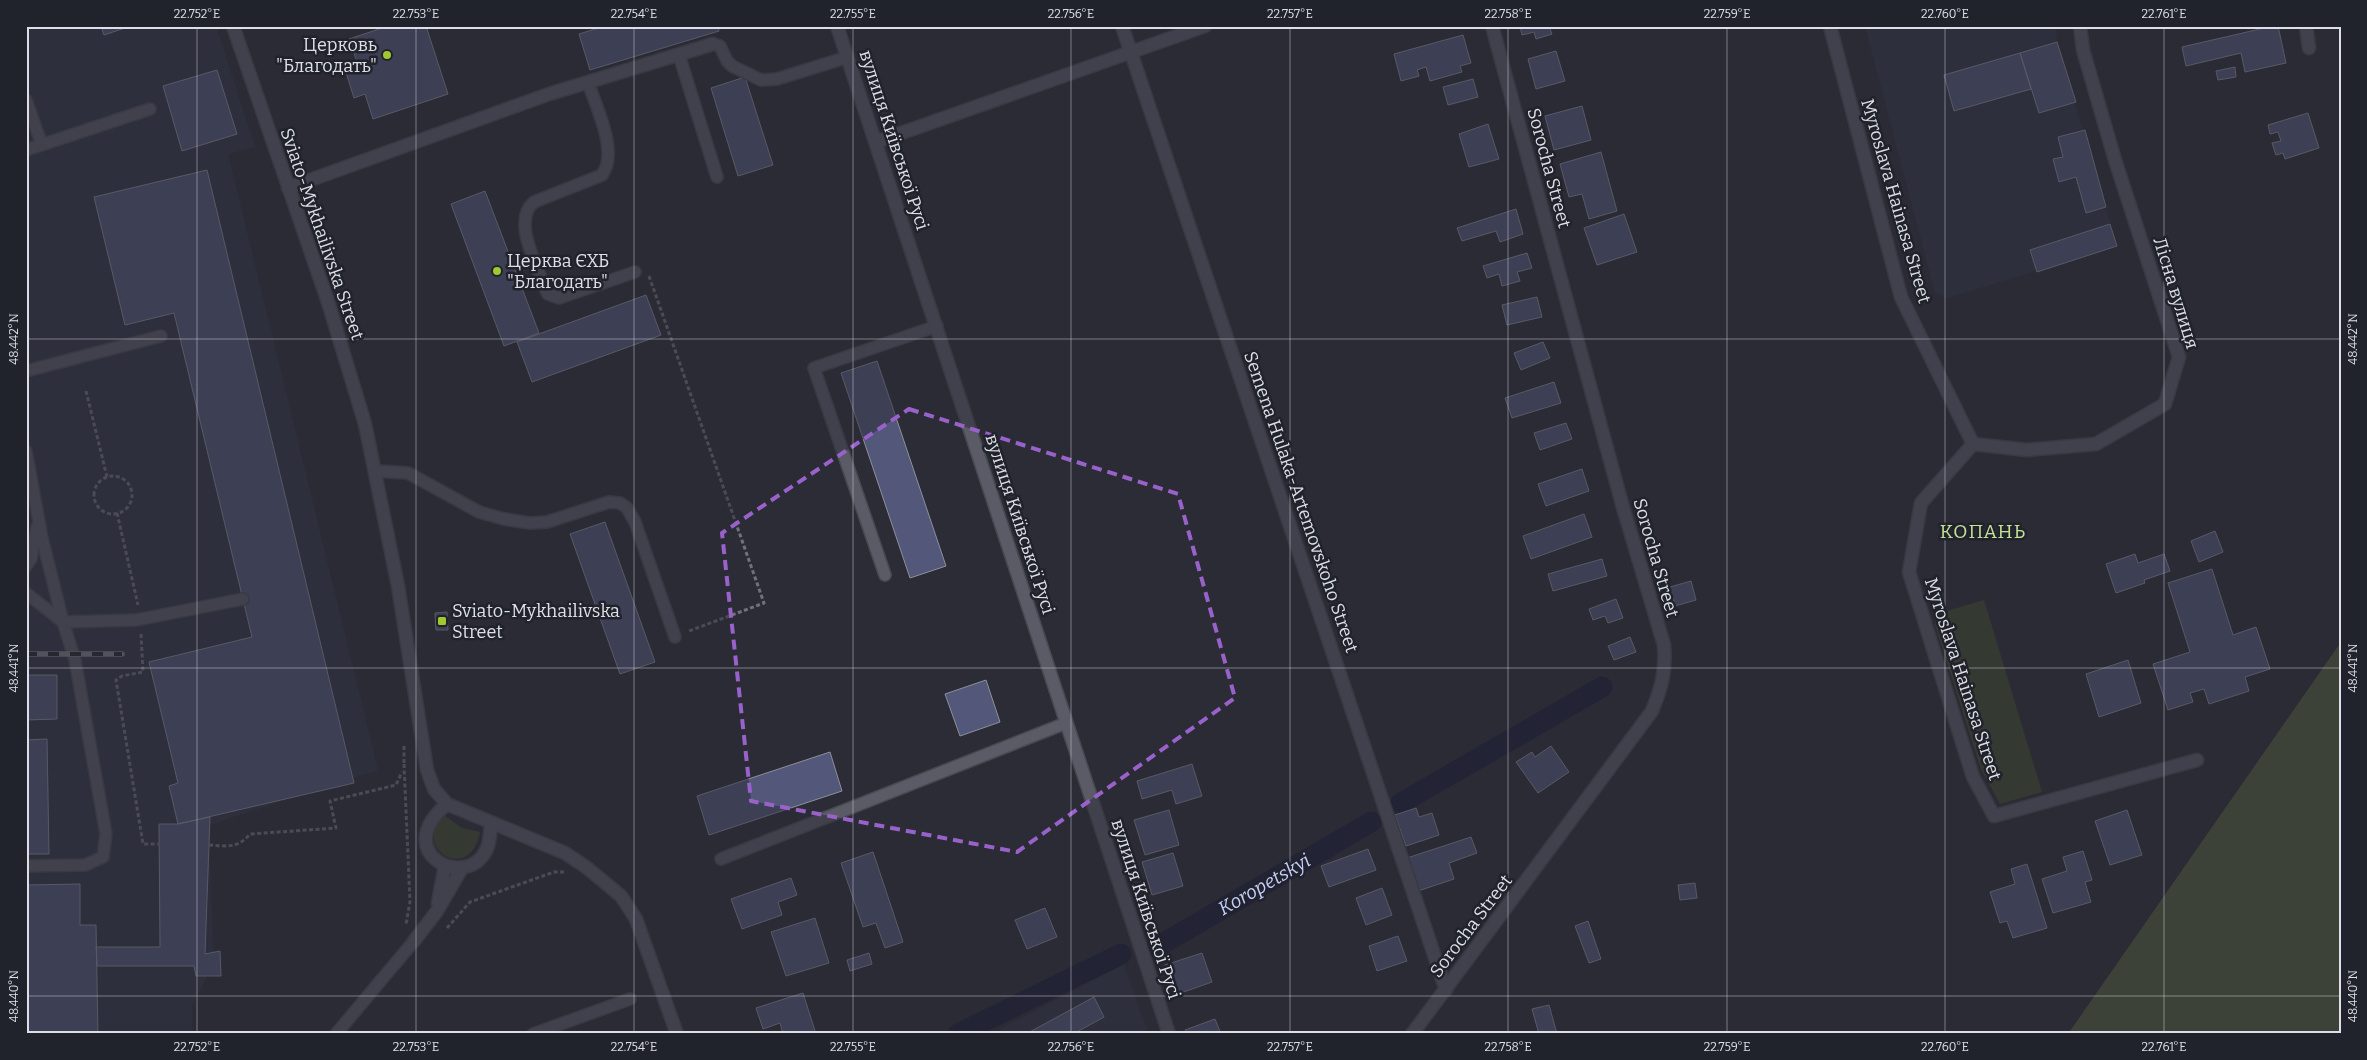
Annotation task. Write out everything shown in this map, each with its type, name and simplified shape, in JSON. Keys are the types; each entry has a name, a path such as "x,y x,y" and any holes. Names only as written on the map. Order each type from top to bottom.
{"street":[{"name":"Sviato-Mykhailivska Street","path":"233,26 350,372 376,471 400,595 427,770 434,788 447,804"},
{"name":"вулиця Київської Русі","path":"837,26 1169,1034"},
{"name":"Semena Hulaka-Artemovskoho Street","path":"1122,26 1446,990"},
{"path":"876,142 1205,26"},
{"name":"Sorocha Street","path":"1412,1034 1652,711 1661,690 1666,669 1664,645 1622,504 1492,26"},
{"name":"Myroslava Hainasa Street","path":"1830,26 1901,297 1973,444 1921,504 1909,572 1973,777 1994,816 2197,760"},
{"name":"Лісна вулиця","path":"1973,444 2027,450 2096,444 2165,404 2180,357 2113,152 2083,50 2080,26"},
{"path":"2306,26 2309,48"},
{"path":"288,188 549,94 713,44"},
{"path":"491,824 488,846 478,861 462,868 444,866 430,854 425,836 430,819 447,804 491,824 535,839 565,853 586,867 621,896 636,919 677,1034"},
{"path":"437,911 444,866"},
{"path":"414,941 437,911 462,868"}],"lane":[{"path":"713,44 720,46 727,61 732,66 760,80 777,79 848,57"},
{"path":"679,55 718,177"},
{"path":"588,82 608,146 608,166 602,175 534,202 527,207 524,217 524,230 548,294 559,298 635,272"},
{"path":"26,100 42,145"},
{"path":"26,150 150,109"},
{"path":"885,575 814,368 937,326"},
{"path":"26,372 161,336"},
{"path":"26,451 38,520 74,660 106,834 102,856 86,865 26,866"},
{"path":"376,471 408,473 479,512 530,524 548,522 609,502 620,503 627,508 635,522 675,637"},
{"path":"26,566 31,559 38,520"},
{"path":"26,592 63,622 140,620 243,599"},
{"path":"720,859 1066,722"},
{"path":"336,1034 414,941"},
{"path":"533,1034 630,999"}],"path":[{"path":"635,272 649,274 764,603 675,637"},
{"path":"86,391 107,477"},
{"path":"107,477 122,478 130,488 131,494 128,506 117,513 105,512 96,504 94,498 96,487 107,477"},
{"path":"117,513 138,600 143,672 122,676 116,680 142,844 160,844"},
{"path":"404,746 410,902 404,929"},
{"path":"209,845 234,846 242,843 250,834 336,828 330,801 396,785 402,776 404,764"},
{"path":"444,930 470,902 554,872 568,872"}],"highlighted area":[{"path":"909,409 1178,494 1235,698 1017,852 751,801 722,533"}],"shaded area":[{"path":"26,26 216,26 255,147 228,154 378,770 206,826 209,845 214,964 192,1005 192,1034 26,1034"},
{"path":"1865,26 2056,26 2057,42 2117,246 1947,298 1935,293"},
{"path":"1124,964 1148,1034 991,1034"}],"green space":[{"path":"1984,600 2042,792 2000,804 1981,769 1935,625 1937,614"},
{"path":"2341,642 2341,1034 2068,1034"},
{"path":"445,816 462,828 480,832 474,848 465,857 455,859 445,856 437,848 434,838 436,827"}],"building":[{"path":"101,26 131,26 104,35"},
{"path":"388,26 426,26 448,94 373,119 365,94 354,98 344,66 357,62 349,39"},
{"path":"605,26 718,26 719,31 590,70 579,34"},
{"path":"1520,26 1549,26 1552,34 1536,39 1534,32 1522,35"},
{"path":"2278,26 2286,63 2245,72 2241,53 2186,66 2182,47"},
{"path":"1463,35 1471,63 1460,66 1462,72 1430,81 1426,67 1417,70 1419,76 1401,81 1394,54"},
{"path":"2057,42 2076,102 2039,113 2020,53"},
{"path":"1556,51 1565,81 1536,89 1528,59"},
{"path":"2020,53 2031,89 1954,111 1944,75"},
{"path":"2235,67 2236,77 2218,80 2216,71"},
{"path":"217,70 237,134 182,151 163,86"},
{"path":"745,77 773,165 738,176 711,88"},
{"path":"1473,79 1478,97 1448,105 1443,87"},
{"path":"1582,106 1591,140 1554,150 1545,116"},
{"path":"2308,113 2319,148 2285,159 2283,153 2276,155 2272,143 2281,141 2278,132 2270,134 2268,125"},
{"path":"1488,124 1499,159 1469,167 1459,134"},
{"path":"2085,130 2106,207 2086,213 2076,177 2059,182 2053,159 2063,157 2058,137"},
{"path":"1601,152 1617,211 1589,219 1582,194 1569,197 1560,164"},
{"path":"207,170 354,783 178,824 169,786 178,783 149,662 252,637 174,313 125,325 94,197"},
{"path":"485,191 539,333 504,346 451,204"},
{"path":"1516,209 1523,234 1500,242 1496,231 1462,241 1457,228"},
{"path":"1624,214 1637,252 1597,265 1584,228"},
{"path":"2110,224 2117,246 2037,272 2030,250"},
{"path":"1527,253 1532,268 1517,272 1520,281 1502,286 1499,274 1487,278 1483,266"},
{"path":"646,295 661,335 532,382 517,342"},
{"path":"1537,297 1542,317 1507,325 1502,305"},
{"path":"1543,342 1550,358 1521,370 1514,353"},
{"path":"877,361 946,566 910,578 841,373"},
{"path":"1554,382 1561,403 1512,418 1505,398"},
{"path":"1566,423 1572,439 1540,450 1534,433"},
{"path":"1582,469 1589,491 1546,506 1538,484"},
{"path":"1584,514 1592,537 1531,559 1523,536"},
{"path":"605,522 655,662 620,674 570,534"},
{"path":"2215,531 2223,552 2199,562 2191,541"},
{"path":"2135,554 2138,563 2164,554 2170,571 2144,580 2145,583 2116,593 2106,564"},
{"path":"1602,559 1607,576 1553,591 1548,574"},
{"path":"2212,569 2233,635 2256,627 2270,669 2245,677 2249,691 2209,704 2204,689 2190,693 2193,702 2168,710 2153,664 2190,652 2168,583"},
{"path":"1691,581 1696,600 1675,606 1670,587"},
{"path":"1616,599 1623,618 1608,623 1605,616 1593,620 1589,609"},
{"path":"447,612 448,630 436,630 435,613"},
{"path":"1630,637 1636,652 1614,660 1608,646"},
{"path":"2128,660 2141,703 2099,717 2086,674"},
{"path":"26,675 57,675 57,719 26,720"},
{"path":"986,680 1000,722 960,736 945,694"},
{"path":"47,739 49,854 26,854 26,740"},
{"path":"1551,746 1569,772 1538,793 1516,762 1532,752 1535,757"},
{"path":"830,752 842,791 709,835 697,796"},
{"path":"1192,764 1202,796 1176,804 1172,790 1142,799 1137,781"},
{"path":"1416,808 1419,817 1432,813 1439,835 1406,846 1395,815"},
{"path":"1169,810 1179,845 1145,855 1134,820"},
{"path":"2127,810 2142,855 2110,865 2095,821"},
{"path":"210,817 205,954 220,951 221,976 196,976 194,966 97,966 96,947 160,947 159,824 178,824"},
{"path":"1471,837 1477,853 1449,863 1454,879 1418,891 1407,858"},
{"path":"1368,849 1376,870 1329,887 1321,866"},
{"path":"2083,851 2092,880 2085,882 2091,902 2053,913 2042,879 2067,871 2063,857"},
{"path":"873,852 903,942 885,948 876,923 863,927 841,863"},
{"path":"1173,853 1183,886 1152,895 1142,862"},
{"path":"2027,864 2047,928 2013,938 2007,921 2000,923 1990,892 2015,884 2011,869"},
{"path":"791,878 797,895 778,902 782,915 742,929 731,899"},
{"path":"1695,883 1697,898 1680,900 1678,885"},
{"path":"80,884 80,925 96,925 98,1034 26,1034 26,885"},
{"path":"1382,888 1392,915 1366,925 1356,898"},
{"path":"1045,908 1057,937 1027,949 1015,920"},
{"path":"815,918 829,963 786,976 771,932"},
{"path":"1588,921 1601,959 1589,963 1575,926"},
{"path":"1398,936 1407,961 1377,971 1369,946"},
{"path":"869,953 872,964 850,971 847,960"},
{"path":"1202,953 1212,982 1175,995 1165,965"},
{"path":"803,993 816,1034 783,1034 780,1023 763,1029 756,1008"},
{"path":"1094,997 1104,1017 1073,1034 1026,1034"},
{"path":"1549,1005 1557,1034 1539,1034 1532,1009"},
{"path":"1215,1019 1221,1034 1187,1034 1185,1030"}],"waterway":[{"name":"Koropetskyi","path":"1401,803 1602,687"},
{"name":"Koropetskyi","path":"1157,947 1371,822"},
{"name":"Koropetskyi","path":"958,1034 1121,954"}],"railway":[{"path":"26,654 122,654"}],"place":[{"name":"Церковь \"Благодать\"","path":"387,55"},
{"name":"Церква ЄХБ \"Благодать\"","path":"497,271"},
{"name":"Sviato-Mykhailivska Street","path":"442,621"}],"district":[{"name":"КОПАНЬ","path":"1983,531"}]}
